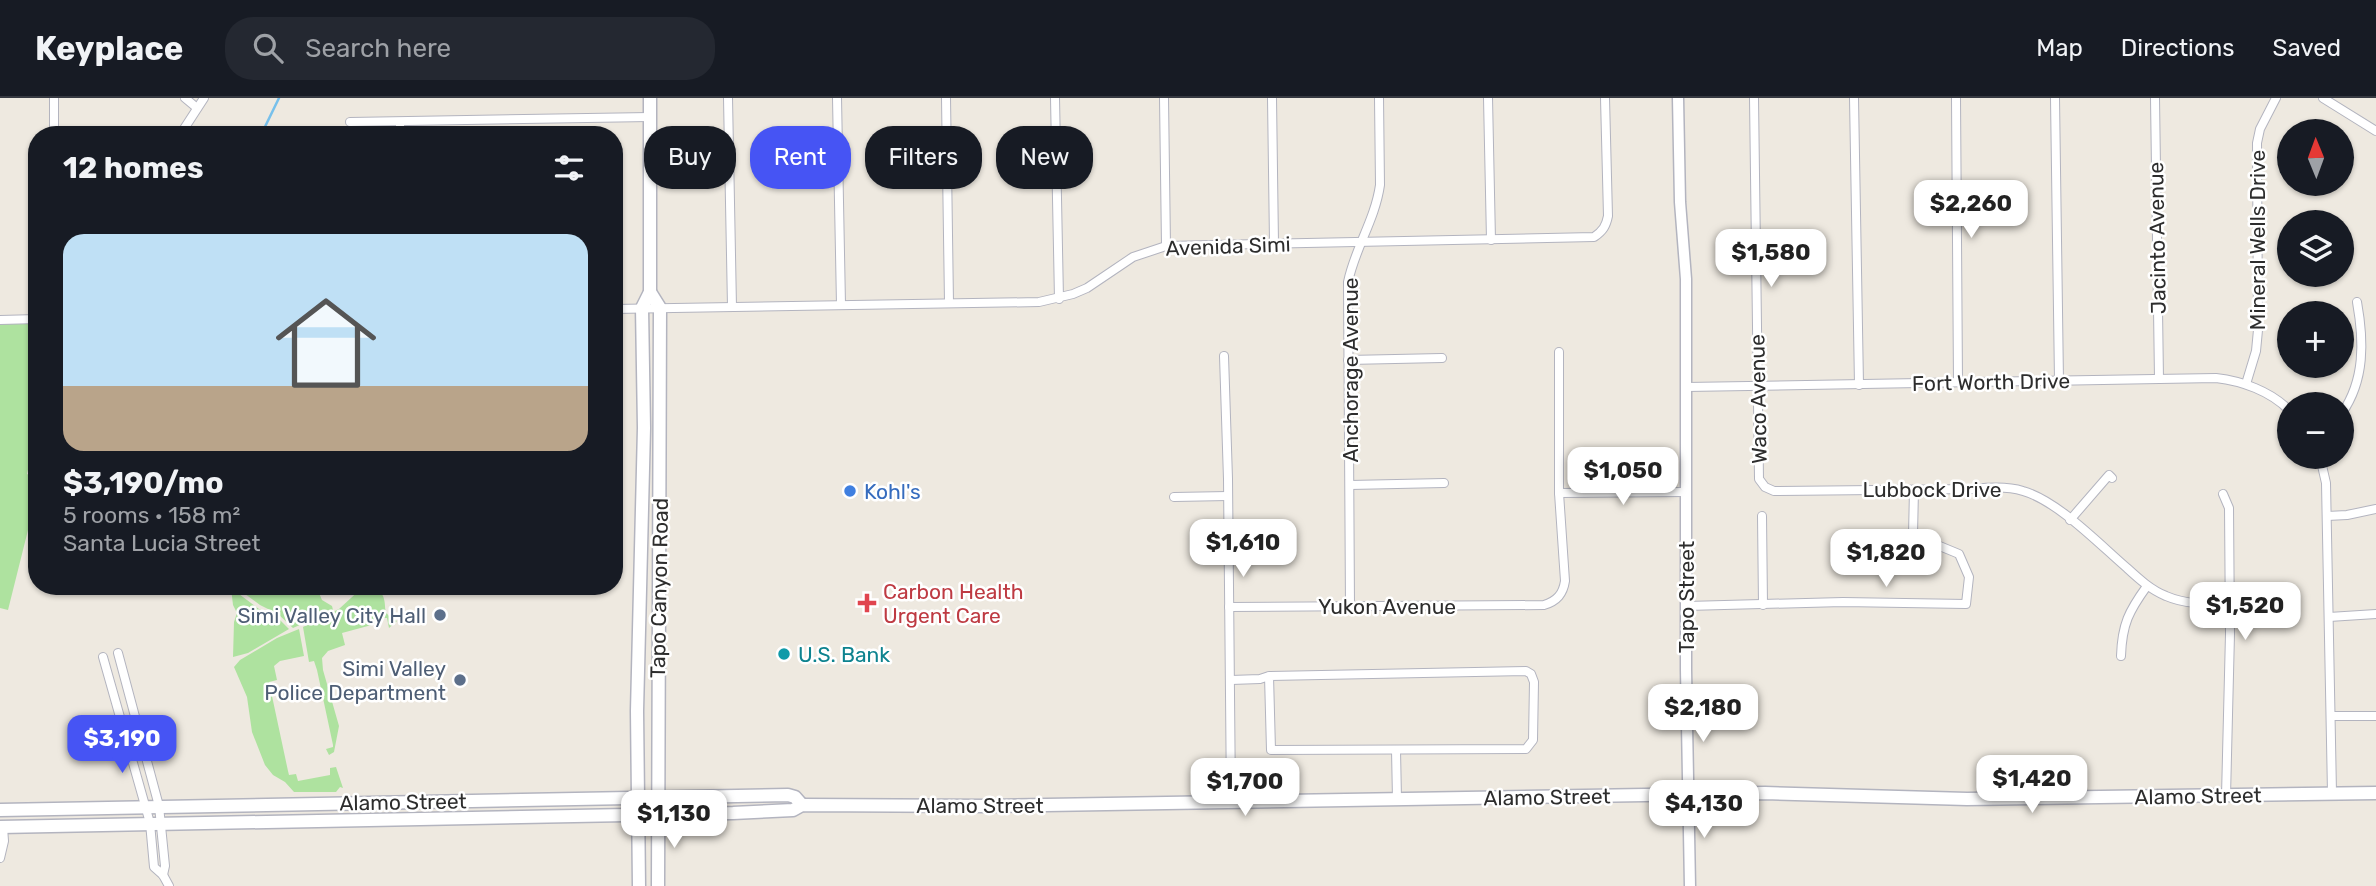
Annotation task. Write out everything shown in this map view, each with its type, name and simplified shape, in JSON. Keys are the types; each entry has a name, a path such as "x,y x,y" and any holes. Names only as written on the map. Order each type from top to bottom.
{"main road":[{"name":"Tapo Canyon Road","path":"639,886 637,711 644,428 642,308 650,292 650,98"},
{"path":"650,292 660,308"},
{"name":"Tapo Canyon Road","path":"658,886 660,308"},
{"name":"Alamo Street","path":"1,827 657,814 793,810 802,805 989,806 1765,793 1967,799 2376,793"},
{"name":"Alamo Street","path":"0,810 788,794 802,805"}],"street":[{"path":"54,98 54,126"},
{"path":"185,98 197,108"},
{"path":"186,126 204,98"},
{"path":"728,98 732,307"},
{"path":"837,98 841,305"},
{"path":"946,98 949,303"},
{"path":"1055,98 1059,299"},
{"path":"1164,98 1166,246"},
{"path":"1272,98 1274,243"},
{"name":"Anchorage Avenue","path":"1350,606 1348,282 1352,260 1374,214 1380,185 1379,98"},
{"path":"1488,98 1491,240"},
{"name":"Avenida Simi","path":"623,309 1039,302 1059,299 1087,288 1133,257 1166,246 1586,238 1601,232 1608,216 1605,98"},
{"name":"Tapo Street","path":"1678,98 1680,202 1686,279 1689,886"},
{"name":"Waco Avenue","path":"1754,98 1759,479 1765,487"},
{"path":"1854,98 1859,385"},
{"path":"1956,98 1958,382"},
{"path":"2054,98 2059,381"},
{"name":"Jacinto Avenue","path":"2155,98 2159,379"},
{"name":"Mineral Wells Drive","path":"2246,384 2256,351 2258,330 2257,142 2260,129 2276,98"},
{"path":"2323,98 2376,131"},
{"path":"350,122 650,117"},
{"path":"2354,392 2360,374 2361,323 2357,302"},
{"path":"0,320 28,319"},
{"path":"1559,352 1559,493 1686,492"},
{"path":"1224,356 1231,802"},
{"path":"1348,360 1442,358"},
{"name":"Fort Worth Drive","path":"1686,387 2216,378 2246,384 2277,402"},
{"path":"2323,469 2327,516 2332,793"},
{"path":"2070,520 2109,475 2112,478"},
{"path":"1350,485 1444,483"},
{"name":"Lubbock Drive","path":"1765,487 1774,491 2006,487 2038,497 2070,520 2147,586 2165,596 2185,602 2230,604"},
{"path":"1686,606 1843,602 1966,604 1969,577 1959,554 1913,535 1914,490"},
{"name":"Yukon Avenue","path":"1229,607 1544,604 1559,597 1564,590 1559,493"},
{"path":"2223,494 2229,508 2230,604 2226,796"},
{"path":"1174,497 1228,496"},
{"path":"2327,516 2376,509"},
{"path":"1762,516 1763,605"},
{"path":"2121,656 2121,636 2125,620 2147,586"},
{"path":"2329,617 2376,614"},
{"path":"118,653 156,823 154,867 163,875 169,886"},
{"path":"103,657 153,806 156,823"},
{"path":"1231,680 1269,677 1526,671 1534,681 1533,740 1526,749 1271,750 1269,677"},
{"path":"2331,716 2376,716"},
{"path":"1396,750 1397,799"},
{"path":"0,858 4,841 1,827"}],"green space":[{"path":"0,324 28,324 28,530 8,610 0,608"},
{"path":"232,595 240,595 259,609 278,618 289,629 248,653 233,657 234,622 237,613"},
{"path":"246,595 320,595 333,610 293,628 278,614"},
{"path":"354,595 382,595 386,613 397,621 389,628 387,618 383,618 379,623 342,633 345,645 328,651 322,658 339,726 334,752 329,755 326,749 333,745 317,670 314,661 309,662 303,627 339,609"},
{"path":"299,629 304,656 280,661 274,666 277,680 269,682 288,771 289,775 296,774 298,781 330,775 330,768 336,767 343,788 340,787 336,792 294,792 285,782 273,775 265,765 252,732 247,697 234,667 240,660 277,638"}],"waterway":[{"path":"265,126 279,98"}],"place":[{"name":"Kohl's","path":"850,491"},
{"name":"Carbon Health Urgent Care","path":"867,603"},
{"name":"Simi Valley City Hall","path":"440,615"},
{"name":"U.S. Bank","path":"784,654"},
{"name":"Simi Valley Police Department","path":"460,680"}]}
